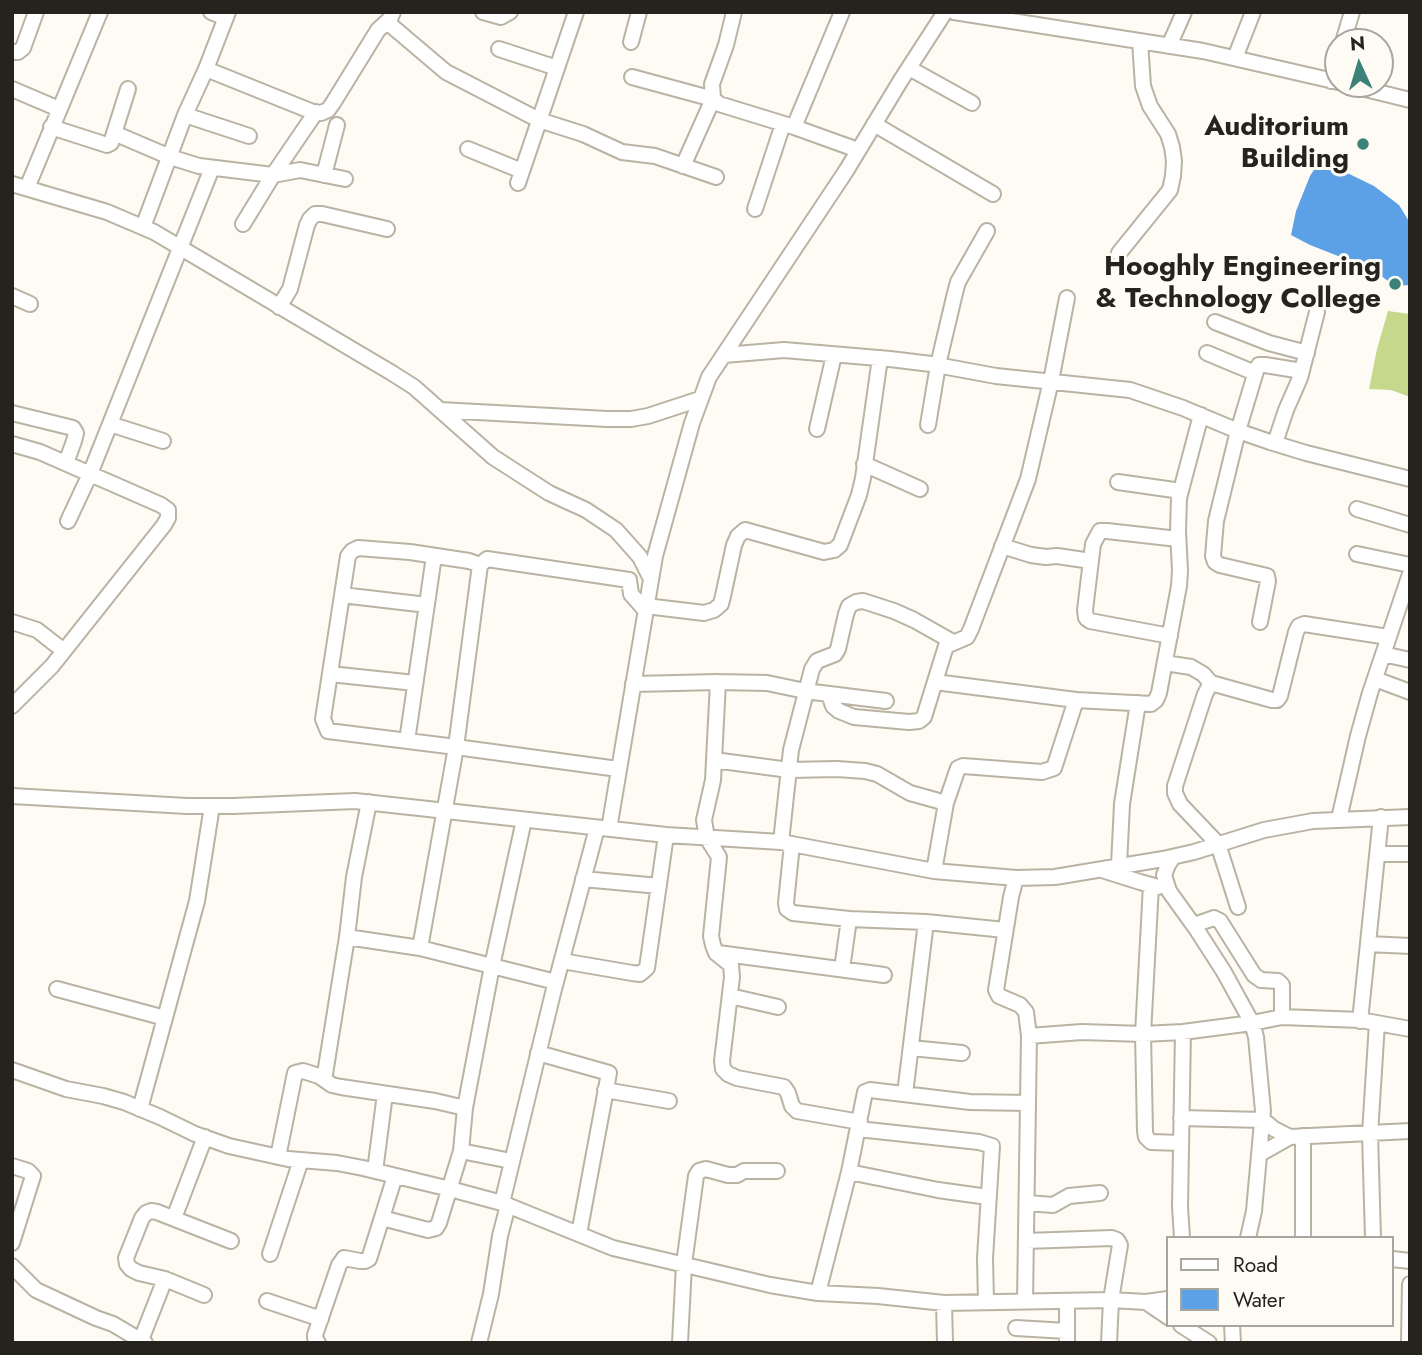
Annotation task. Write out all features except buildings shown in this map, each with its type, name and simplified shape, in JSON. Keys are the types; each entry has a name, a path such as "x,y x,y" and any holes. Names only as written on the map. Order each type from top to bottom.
{"street":[{"path":"12,52 23,48 36,12"},
{"path":"100,12 51,127 20,186 107,212 143,227 403,380 493,457 616,530 640,557 651,579"},
{"path":"143,227 185,115 227,15 211,12"},
{"path":"483,12 501,17 510,12"},
{"path":"468,149 520,177 576,12"},
{"path":"631,42 639,12"},
{"path":"683,166 713,99 712,84 734,12"},
{"path":"755,209 789,126 842,12"},
{"path":"479,1343 491,1294 511,1161 583,879 603,828 618,769 662,529 700,400 709,377 945,12"},
{"path":"954,12 1203,51 1324,79"},
{"path":"1169,46 1184,12"},
{"path":"1235,58 1253,12"},
{"path":"206,69 321,113 328,110 377,30 390,17 446,72 539,120 583,134 622,152 655,156 716,177"},
{"path":"1119,253 1170,190 1173,176 1174,162 1168,134 1150,106 1143,86 1140,41"},
{"path":"499,49 557,68"},
{"path":"909,68 972,103"},
{"path":"632,77 713,99 719,104 858,150"},
{"path":"12,89 59,109"},
{"path":"51,127 107,145 111,143 128,89"},
{"path":"243,224 316,112"},
{"path":"185,115 249,136"},
{"path":"874,124 993,194"},
{"path":"324,175 337,125"},
{"path":"114,134 189,164 273,175 300,170 345,179"},
{"path":"68,521 90,474 212,167"},
{"path":"279,307 290,289 307,225 315,214 387,229"},
{"path":"928,425 938,365 958,282 986,230"},
{"path":"12,296 30,304"},
{"path":"829,694 833,706 854,717 909,722 919,721 924,717 946,646 967,637 1028,479 1067,298"},
{"path":"1275,443 1302,371 1317,312"},
{"path":"1215,322 1269,343 1307,353"},
{"path":"724,355 784,350 880,358 996,376 1129,390 1306,453 1410,479"},
{"path":"1207,352 1255,373"},
{"path":"817,429 834,355"},
{"path":"420,948 456,747 480,565 487,559 629,580 631,594 646,609 704,613 721,604 734,545 745,530 824,552 834,550 840,545 859,495 880,358"},
{"path":"1260,622 1267,576 1214,562 1219,506 1238,431 1259,365 1302,371"},
{"path":"440,410 631,419 700,400"},
{"path":"12,413 73,428 76,433 75,441 66,463"},
{"path":"935,682 1076,700 1151,704 1156,700 1180,571 1179,498 1201,415"},
{"path":"110,424 163,441"},
{"path":"12,444 40,452 161,505 167,510 168,518 52,666 12,706"},
{"path":"864,464 920,489"},
{"path":"1118,482 1181,491"},
{"path":"1357,509 1410,525"},
{"path":"1170,636 1090,621 1086,618 1085,610 1093,544 1100,531 1178,539"},
{"path":"1002,546 1031,555 1091,561"},
{"path":"480,565 410,552 358,548 352,551 348,556 323,719 328,731 618,769"},
{"path":"1357,554 1410,565"},
{"path":"407,741 434,556"},
{"path":"1339,819 1374,679 1410,574"},
{"path":"342,595 427,605"},
{"path":"953,642 894,611 863,601 849,606 838,649 835,654 817,662 812,669 791,750 786,843 787,909 793,913 849,919 926,922 1005,930"},
{"path":"12,622 37,631 64,651"},
{"path":"1165,663 1191,667 1212,683 1277,700 1299,626 1304,624 1388,637"},
{"path":"1383,654 1410,660"},
{"path":"330,674 415,683"},
{"path":"1374,679 1410,692"},
{"path":"718,682 713,780 704,820 707,838 719,857 713,944 716,953 731,965 732,977 723,1069 737,1078 784,1087 797,1111 859,1126 992,1146 985,1258 986,1301"},
{"path":"633,684 766,683 805,691 886,701"},
{"path":"1212,683 1205,694 1175,793 1180,804 1218,844 1238,907"},
{"path":"934,871 946,803 958,768 963,766 1042,772 1054,768 1076,700"},
{"path":"1119,865 1122,804 1139,703"},
{"path":"714,760 789,770 864,771 877,774 911,793 946,803"},
{"path":"12,796 187,806 336,801 369,803 666,835 786,843 934,871 1016,878 1055,877 1173,857 1287,825 1339,819 1410,817"},
{"path":"319,1076 325,1074 354,877 369,803"},
{"path":"140,1109 197,901 212,806"},
{"path":"1360,1021 1381,817"},
{"path":"382,1217 428,1230 433,1230 439,1223 461,1151 465,1108 492,966 524,820"},
{"path":"562,961 640,974 647,968 666,835"},
{"path":"1378,854 1410,853"},
{"path":"1173,857 1164,875 1169,891 1224,972 1252,1023 1255,1037 1263,1120 1254,1211 1248,1236"},
{"path":"1102,870 1169,891"},
{"path":"1016,878 996,990 999,996 1020,1005 1026,1012 1029,1036 1025,1301"},
{"path":"583,879 659,886"},
{"path":"1151,884 1143,1034 1146,1137 1151,1142 1181,1143"},
{"path":"1194,925 1214,918 1220,921 1255,975 1261,980 1278,981 1282,985 1282,1017"},
{"path":"842,970 849,919"},
{"path":"905,1094 926,922"},
{"path":"347,937 420,948 556,982"},
{"path":"1368,944 1410,946"},
{"path":"716,953 884,975"},
{"path":"57,989 165,1018"},
{"path":"730,996 778,1007"},
{"path":"1029,1036 1082,1032 1183,1032 1282,1017 1360,1021 1410,1029"},
{"path":"1373,1236 1370,1134 1377,1023"},
{"path":"1182,1236 1183,1032"},
{"path":"911,1048 962,1053"},
{"path":"538,1053 609,1073 579,1234"},
{"path":"12,1070 66,1089 103,1096 229,1146 278,1157 337,1163 450,1189 505,1204 613,1248 769,1285 818,1293 944,1303 1166,1299"},
{"path":"278,1157 295,1073 303,1071 341,1087 465,1108"},
{"path":"605,1090 669,1101"},
{"path":"818,1293 849,1172 865,1093 870,1090 971,1102 1028,1103"},
{"path":"375,1171 385,1094"},
{"path":"1181,1118 1263,1120 1273,1129 1296,1137 1410,1131"},
{"path":"1260,1154 1296,1137"},
{"path":"1296,1137 1303,1236"},
{"path":"174,1218 205,1138"},
{"path":"461,1151 511,1161"},
{"path":"270,1254 301,1160"},
{"path":"12,1166 28,1171 33,1176 12,1243"},
{"path":"680,1343 684,1264 696,1176 699,1171 706,1169 728,1175 777,1171"},
{"path":"849,1172 988,1197"},
{"path":"318,1343 315,1338 339,1265 344,1258 360,1261 369,1259 395,1176"},
{"path":"1027,1203 1053,1205 1069,1196 1100,1193"},
{"path":"205,1295 131,1269 126,1258 142,1218 150,1211 157,1212 231,1241"},
{"path":"1026,1241 1117,1240 1119,1245 1111,1300 1109,1343"},
{"path":"12,1266 36,1290 113,1324 143,1341 165,1279"},
{"path":"1409,1343 1410,1284"},
{"path":"267,1301 321,1318"},
{"path":"1016,1328 1067,1337 1067,1301"},
{"path":"1146,1301 1166,1316"},
{"path":"944,1303 944,1343"},
{"path":"1184,1327 1209,1343"}],"green space":[{"path":"1388,311 1410,314 1410,397 1391,390 1369,389"}],"water":[{"path":"1317,165 1339,169 1374,186 1399,205 1410,223 1410,285 1394,286 1374,270 1291,235 1296,211"}],"place":[{"name":"Auditorium Building","path":"1363,144"},
{"name":"Hooghly Engineering & Technology College","path":"1395,284"}]}
